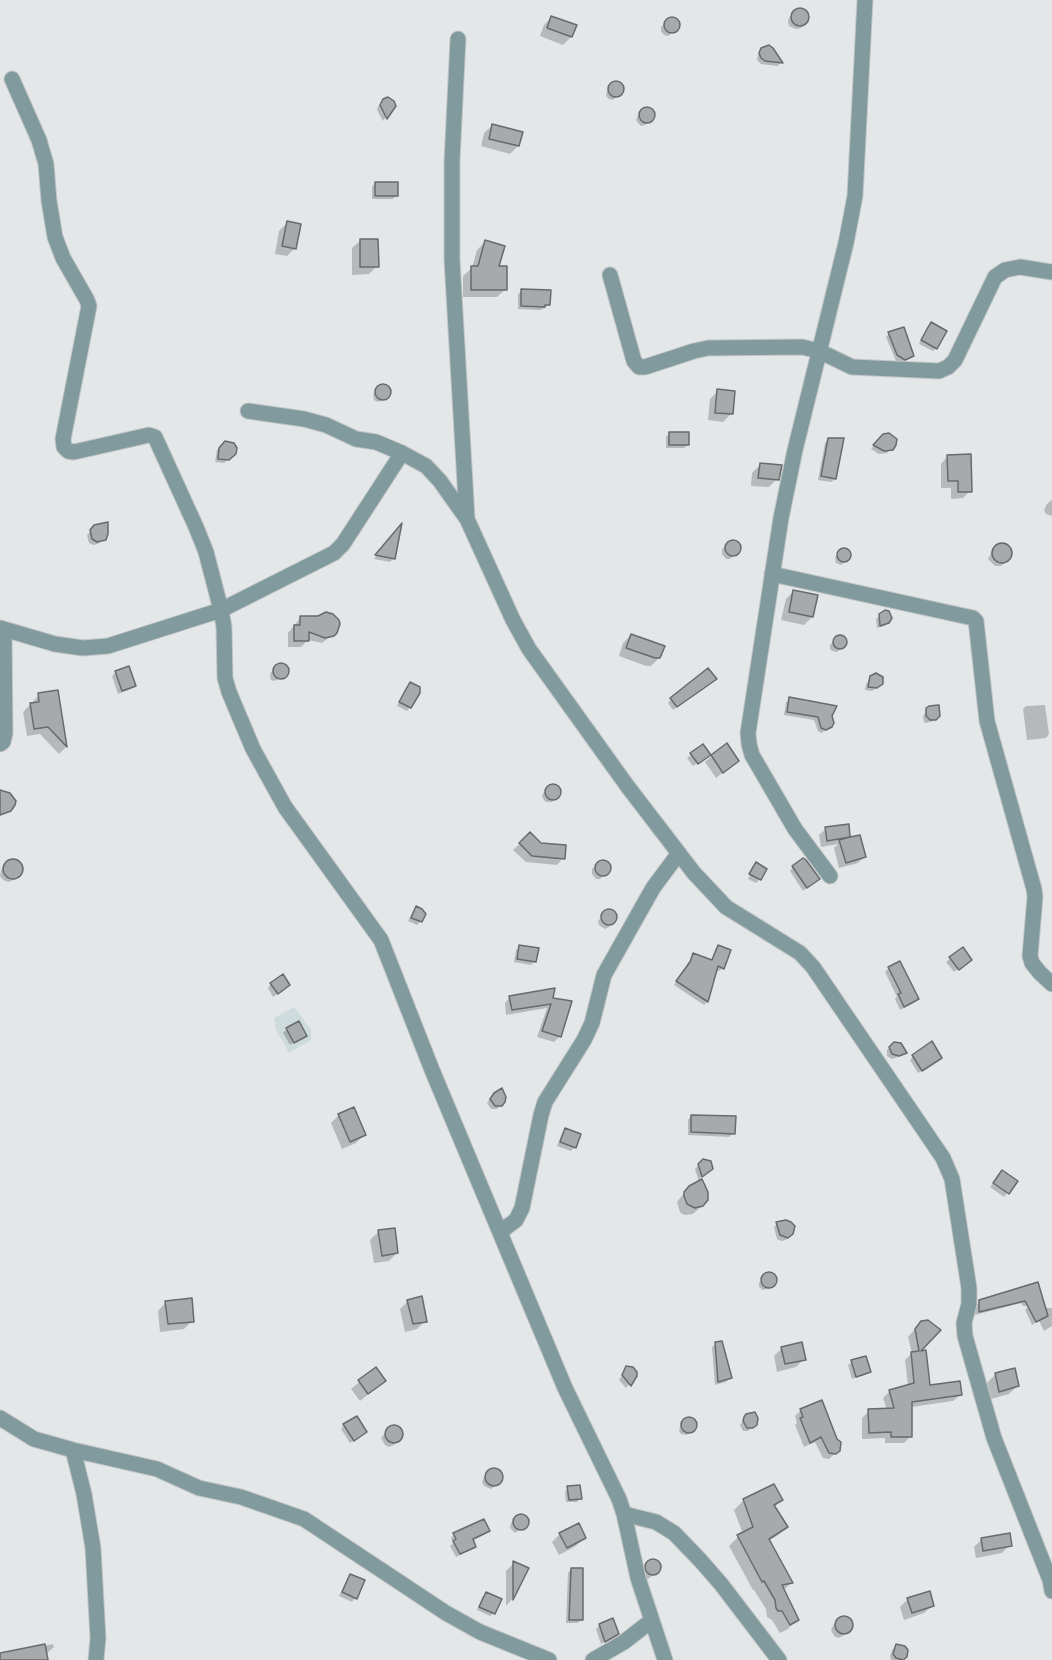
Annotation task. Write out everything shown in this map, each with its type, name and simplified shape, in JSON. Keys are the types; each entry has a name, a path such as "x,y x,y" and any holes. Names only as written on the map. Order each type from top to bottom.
{"street":[{"path":"830,876 795,829 752,755 748,733 781,518 855,196 865,0"},
{"path":"458,39 452,161 452,260 467,519"},
{"path":"12,79 39,140 46,164 55,237 63,258 89,306 63,439 64,447 74,452 149,435 154,437 206,552 224,627 225,678 229,692 253,749 285,807 381,940 432,1070 566,1388 619,1498 638,1578 665,1660"},
{"path":"610,275 634,361 639,366 645,367 708,348 802,347 819,351 852,366 939,370 948,367 955,360 995,277 1005,270 1020,267 1052,272"},
{"path":"248,411 304,419 326,425 356,439 376,442 426,466 440,481 467,519 529,650 628,787 694,873 726,907 800,953 813,967 944,1158 952,1179 969,1288 969,1304 964,1323 965,1335 994,1438 1050,1580 1052,1591"},
{"path":"0,744 3,742 5,733 2,629 55,644 83,648 108,646 221,610 334,553 343,544 402,453"},
{"path":"772,574 973,618 976,621 987,721 1034,889 1030,956 1032,963 1052,984"},
{"path":"500,1232 516,1220 522,1208 545,1102 584,1040 592,1023 604,975 653,888 679,854"},
{"path":"0,1418 34,1439 157,1469 199,1488 241,1497 304,1519 446,1613 480,1632 549,1660"},
{"path":"73,1450 84,1494 93,1548 98,1638 96,1660"},
{"path":"624,1514 656,1522 674,1533 721,1584 778,1660"},
{"path":"593,1660 624,1642 651,1621"}],"shaded area":[{"path":"294,1007 311,1029 311,1040 289,1053 276,1030 274,1018"}],"building":[{"path":"796,8 804,8 809,13 807,24 796,26 791,21 791,13"},
{"path":"551,16 577,25 572,37 547,28"},
{"path":"672,17 678,19 680,25 678,31 672,33 666,31 664,25 666,19"},
{"path":"769,45 783,63 765,61 761,58 759,53 761,48"},
{"path":"616,81 624,89 616,97 608,89"},
{"path":"388,97 394,101 396,106 387,119 380,105 383,99"},
{"path":"647,107 655,115 647,123 639,115"},
{"path":"492,124 523,132 519,146 489,139"},
{"path":"375,182 398,182 398,196 375,196"},
{"path":"287,221 301,224 296,249 282,246"},
{"path":"360,239 378,239 379,267 360,267"},
{"path":"485,240 505,246 499,266 507,266 507,290 471,290 471,266 478,266"},
{"path":"521,289 551,290 550,305 545,305 545,307 521,306"},
{"path":"931,322 947,331 937,349 921,340"},
{"path":"904,327 914,356 905,360 897,355 888,332"},
{"path":"383,384 391,392 383,400 375,392"},
{"path":"717,389 735,391 733,414 715,413"},
{"path":"669,432 689,432 689,445 669,445"},
{"path":"889,433 897,439 893,450 884,451 873,445 883,434"},
{"path":"828,438 844,438 836,479 821,476"},
{"path":"225,441 234,443 237,448 236,454 229,460 218,459 219,448"},
{"path":"971,454 972,492 958,492 958,481 948,481 947,455"},
{"path":"760,463 782,465 779,480 758,478"},
{"path":"108,522 106,540 97,542 92,539 90,530 94,525"},
{"path":"402,523 395,559 375,555"},
{"path":"730,540 736,540 741,548 739,554 730,556 725,551 725,545"},
{"path":"998,543 1006,543 1012,549 1012,557 1006,563 998,563 992,557 992,549"},
{"path":"844,548 849,550 851,555 849,560 844,562 839,560 837,555 839,550"},
{"path":"793,590 818,595 813,617 789,612"},
{"path":"885,610 889,611 892,618 889,623 880,626 879,614"},
{"path":"326,612 333,614 339,620 340,624 334,636 325,638 309,632 309,641 294,641 294,625 300,625 300,616 318,616"},
{"path":"631,634 665,646 660,658 626,648"},
{"path":"837,635 843,635 847,642 843,649 837,649 833,645 833,639"},
{"path":"281,663 287,665 289,671 287,677 281,679 275,677 273,671 275,665"},
{"path":"129,666 136,686 122,691 115,671"},
{"path":"708,668 717,679 677,707 670,698"},
{"path":"876,673 883,677 883,684 877,688 868,687 870,676"},
{"path":"410,682 420,687 420,693 411,708 399,702"},
{"path":"58,690 67,747 48,727 34,729 30,703 39,702 38,693"},
{"path":"789,697 837,706 832,716 834,723 832,727 826,730 821,728 818,717 787,712"},
{"path":"939,705 940,716 936,720 930,720 926,716 926,708"},
{"path":"727,743 739,761 723,773 711,755"},
{"path":"703,744 711,755 698,764 690,753"},
{"path":"550,784 556,784 561,792 559,798 550,800 545,795 545,789"},
{"path":"0,790 10,793 16,801 11,811 0,815"},
{"path":"849,824 850,837 827,841 825,827"},
{"path":"530,832 541,843 566,845 565,859 532,856 519,843"},
{"path":"860,835 866,857 846,863 839,840"},
{"path":"803,858 820,879 807,888 792,866"},
{"path":"13,859 20,862 23,869 20,876 13,879 6,876 3,869 6,862"},
{"path":"600,860 606,860 611,868 609,874 600,876 595,871 595,865"},
{"path":"756,862 767,869 761,880 749,874"},
{"path":"416,906 426,914 422,922 411,918"},
{"path":"606,909 612,909 617,917 615,923 606,925 601,920 601,914"},
{"path":"519,945 539,948 536,962 517,959"},
{"path":"718,945 731,950 724,969 718,966 708,1002 676,981 690,962 693,953 712,960"},
{"path":"963,947 972,960 959,970 949,957"},
{"path":"900,961 919,999 904,1007 898,994 901,993 888,967"},
{"path":"283,974 290,985 278,994 270,983"},
{"path":"555,988 553,998 572,1001 561,1037 542,1031 551,1004 512,1010 509,996"},
{"path":"299,1021 307,1036 294,1043 286,1028"},
{"path":"932,1041 942,1058 922,1071 912,1055"},
{"path":"894,1042 901,1043 907,1053 899,1056 892,1054 889,1047"},
{"path":"502,1088 506,1097 505,1102 502,1106 495,1106 490,1099"},
{"path":"354,1107 366,1135 350,1142 338,1114"},
{"path":"691,1115 736,1116 735,1134 691,1132"},
{"path":"565,1128 581,1134 576,1148 560,1142"},
{"path":"703,1159 711,1161 713,1169 702,1177 698,1164"},
{"path":"1002,1170 1018,1181 1009,1194 993,1183"},
{"path":"702,1179 708,1192 708,1200 703,1206 695,1208 687,1204 684,1192 689,1186"},
{"path":"786,1220 795,1226 793,1234 788,1238 780,1235 776,1222"},
{"path":"395,1228 398,1253 382,1256 378,1230"},
{"path":"769,1272 777,1280 769,1288 761,1280"},
{"path":"1038,1282 1048,1316 1036,1322 1025,1301 979,1312 979,1300"},
{"path":"422,1296 427,1322 413,1324 407,1300"},
{"path":"192,1298 194,1322 168,1324 165,1301"},
{"path":"928,1320 941,1330 921,1351 926,1350 930,1385 960,1381 962,1395 912,1402 912,1437 891,1437 891,1432 869,1433 868,1409 894,1408 889,1390 914,1383 911,1352 919,1351 915,1329 921,1321"},
{"path":"722,1341 732,1378 718,1382 715,1342"},
{"path":"802,1342 806,1360 785,1364 781,1347"},
{"path":"866,1356 871,1372 856,1377 851,1360"},
{"path":"626,1366 633,1367 637,1372 631,1386 622,1375"},
{"path":"376,1367 386,1381 368,1394 358,1380"},
{"path":"1015,1368 1019,1386 999,1392 995,1373"},
{"path":"822,1400 837,1439 841,1442 840,1451 836,1454 829,1453 821,1437 810,1443 800,1418 803,1417 800,1409"},
{"path":"755,1412 758,1418 757,1425 747,1428 743,1421 744,1417 746,1414"},
{"path":"357,1416 367,1432 354,1441 343,1424"},
{"path":"689,1417 697,1425 689,1433 681,1425"},
{"path":"390,1425 398,1425 403,1430 401,1441 390,1443 385,1438 385,1430"},
{"path":"494,1468 500,1471 503,1477 500,1483 494,1486 488,1483 485,1477 488,1471"},
{"path":"774,1484 783,1500 774,1505 788,1527 769,1539 793,1583 782,1585 799,1620 790,1625 782,1611 776,1608 775,1600 764,1581 762,1582 737,1535 753,1527 743,1499"},
{"path":"580,1485 582,1499 569,1500 567,1486"},
{"path":"521,1514 527,1516 529,1522 527,1528 521,1530 515,1528 513,1522 515,1516"},
{"path":"484,1519 490,1531 473,1539 476,1547 460,1554 453,1541 456,1539 453,1533"},
{"path":"579,1523 586,1538 567,1548 559,1533"},
{"path":"1010,1533 1012,1546 983,1551 981,1538"},
{"path":"653,1559 659,1561 661,1567 659,1573 653,1575 647,1573 645,1567 647,1561"},
{"path":"513,1561 529,1568 513,1600"},
{"path":"571,1568 583,1568 583,1620 569,1620"},
{"path":"350,1574 365,1580 357,1599 342,1592"},
{"path":"930,1591 934,1606 912,1613 907,1598"},
{"path":"486,1592 502,1599 495,1614 479,1607"},
{"path":"840,1616 848,1616 853,1621 851,1632 840,1634 835,1629 835,1621"},
{"path":"613,1618 619,1634 605,1642 599,1624"},
{"path":"45,1644 48,1660 0,1660 0,1653"},
{"path":"896,1644 905,1646 908,1650 907,1657 903,1660 896,1658 893,1654"}]}
